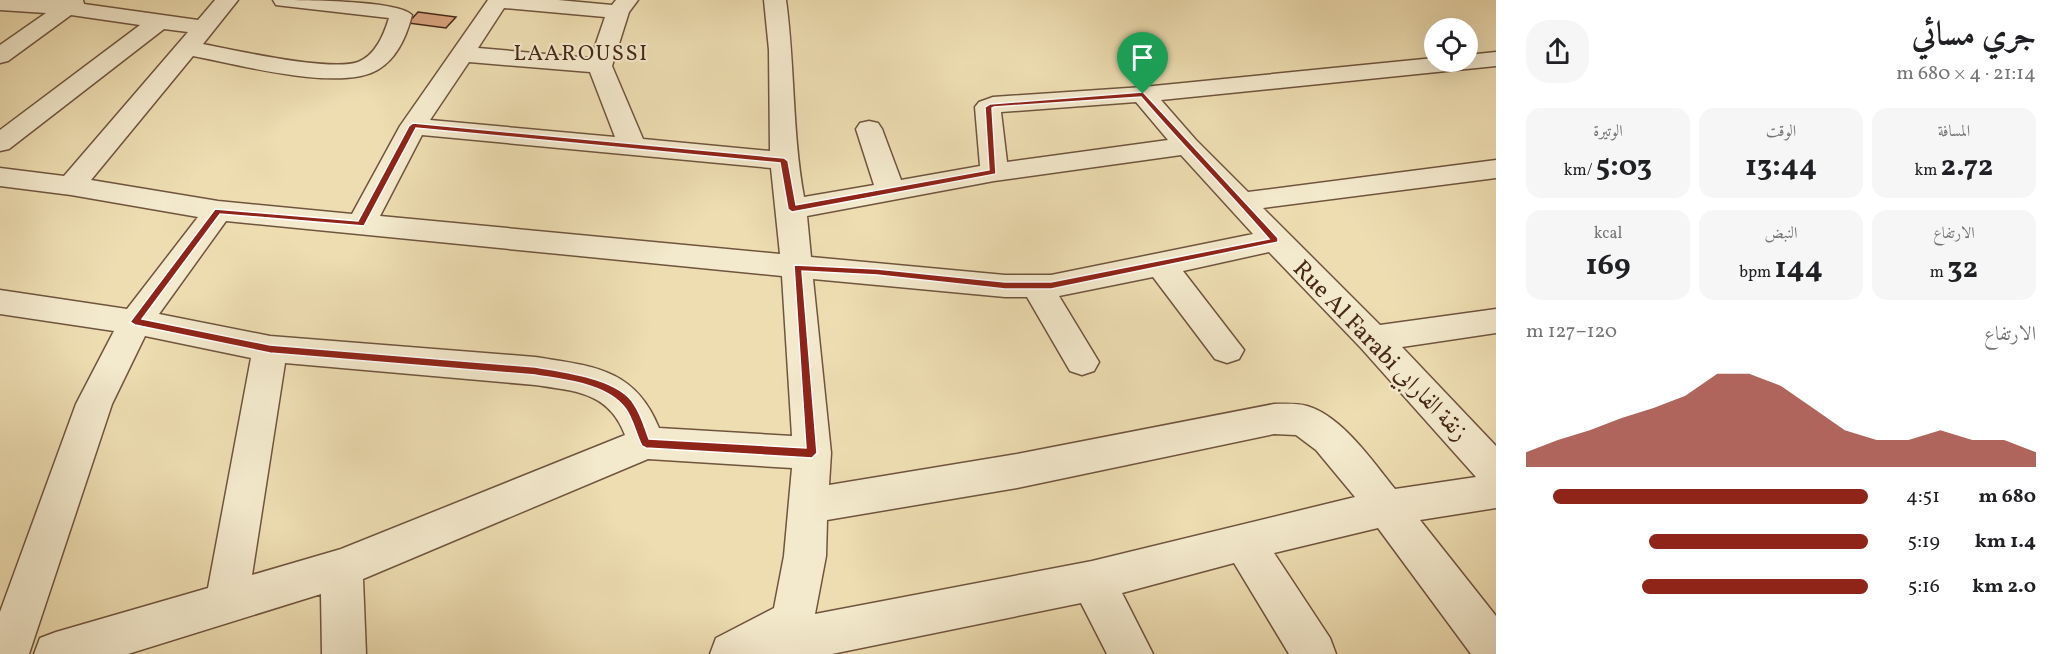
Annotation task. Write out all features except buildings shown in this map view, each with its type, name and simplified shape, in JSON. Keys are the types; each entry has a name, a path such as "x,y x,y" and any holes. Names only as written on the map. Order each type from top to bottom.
{"street":[{"path":"71,186 227,0"},
{"path":"188,48 318,70 353,71 362,69 376,60 394,37 401,15 393,11 284,0"},
{"path":"775,0 781,50 784,161 792,209 812,453 805,556 789,639"},
{"path":"361,224 413,126 499,1 623,6 600,66 632,146"},
{"path":"0,3 73,4 159,22 205,28"},
{"path":"0,56 73,4"},
{"path":"0,143 159,22"},
{"path":"461,54 600,66"},
{"path":"994,172 988,107 1496,59"},
{"name":"Rue Al Farabi زنقة الفارابي","path":"1143,94 1187,146 1275,240 1373,339 1496,472"},
{"path":"413,126 784,161"},
{"path":"869,129 891,192"},
{"path":"792,209 994,172 1187,146"},
{"path":"1241,202 1496,169"},
{"path":"0,177 71,186 218,211 1005,286 1036,286 1089,280 1275,240"},
{"path":"7,654 94,404 135,322 218,211"},
{"path":"1161,265 1227,350"},
{"path":"1036,286 1082,362"},
{"path":"0,302 135,322 270,349 535,371 577,379 612,390 630,405 646,443"},
{"path":"1373,339 1496,321"},
{"path":"226,603 270,349"},
{"path":"808,506 1017,471 1264,421 1295,418 1304,420 1329,439 1354,466 1496,651"},
{"path":"56,654 342,568 646,443 812,453"},
{"path":"732,654 789,639 1092,581 1386,508 1496,491"},
{"path":"1244,542 1314,654"},
{"path":"342,568 344,654"},
{"path":"1092,581 1131,654"}],"district":[{"name":"LAAROUSSI","path":"581,52"}],"route":[{"path":"1143,94 1187,146 1275,240 1051,286 1005,286 877,272 797,267 812,453 646,443 630,405 612,390 577,379 535,371 270,349 135,322 218,211 361,224 413,126 784,161 792,209 994,172 988,107 993,105 1143,94"}]}
